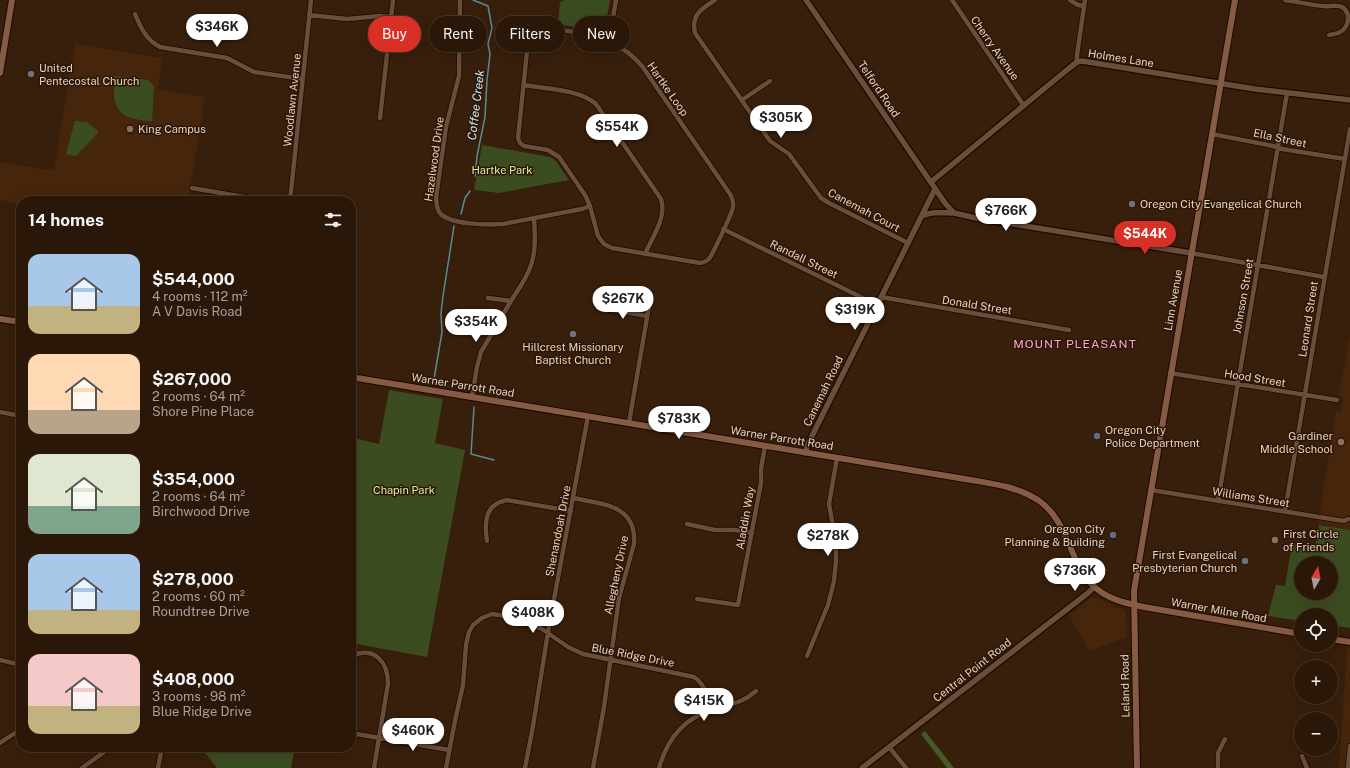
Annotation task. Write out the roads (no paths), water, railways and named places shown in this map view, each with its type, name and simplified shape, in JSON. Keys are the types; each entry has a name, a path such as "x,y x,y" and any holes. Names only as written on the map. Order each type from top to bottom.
{"main road":[{"path":"0,73 12,0"},
{"name":"Linn Avenue","path":"1133,604 1170,373 1235,0"},
{"path":"0,319 16,321"},
{"name":"Warner Parrott Road","path":"356,378 805,452 993,484 1019,490 1032,496 1047,507 1056,517 1074,558 1094,587 1109,596 1133,604"},
{"name":"Warner Milne Road","path":"1133,604 1294,633"},
{"name":"Leland Road","path":"1133,604 1137,768"},
{"path":"1338,640 1350,642"}],"street":[{"name":"Woodlawn Avenue","path":"291,196 311,0"},
{"path":"391,16 393,0"},
{"name":"Hazelwood Drive","path":"460,0 459,76 446,127 436,198 437,208 443,216 448,219 477,224 503,224 582,209 590,206"},
{"path":"613,16 616,0"},
{"name":"Canemah Court","path":"715,0 702,8 698,13 695,20 695,33 770,141 789,154 821,198 908,243"},
{"name":"Telford Road","path":"806,0 947,207 954,213"},
{"name":"Cherry Avenue","path":"952,0 1024,106"},
{"path":"1070,0 1078,5 1084,6"},
{"path":"1077,62 1085,0"},
{"path":"1285,0 1324,6 1338,4 1344,8 1347,12 1348,20 1346,27 1337,34 1329,35"},
{"path":"135,14 145,35 160,47 227,58 254,72 303,79"},
{"path":"309,15 347,18 368,17"},
{"name":"Hartke Loop","path":"573,32 546,28 537,30 528,42 518,138 520,143 524,146 548,150 560,157 580,186 590,206 598,236 604,244 612,248 645,254 700,263 705,262 709,258 724,229 734,205 730,194 642,66 627,52"},
{"path":"380,118 387,52"},
{"name":"Holmes Lane","path":"931,182 1077,62 1082,61 1221,84 1350,100"},
{"path":"742,100 770,80"},
{"path":"524,85 575,93 584,96 596,104 661,199 663,205 662,217 645,254"},
{"name":"Johnson Street","path":"1218,501 1287,93"},
{"name":"Leonard Street","path":"1285,511 1350,129"},
{"name":"Ella Street","path":"1212,134 1278,148 1345,159"},
{"path":"192,188 239,196"},
{"name":"Canemah Road","path":"805,452 935,189"},
{"path":"921,216 932,212 954,213 1324,277"},
{"path":"472,397 481,352 532,264 535,241 534,218"},
{"name":"Randall Street","path":"724,229 877,305"},
{"name":"Donald Street","path":"881,297 1070,330"},
{"path":"488,298 511,301"},
{"path":"629,423 650,300"},
{"path":"602,308 647,316"},
{"name":"Hood Street","path":"1170,373 1337,400"},
{"path":"0,412 16,415"},
{"name":"Shenandoah Drive","path":"525,768 548,632 588,416"},
{"name":"Aladdin Way","path":"697,599 738,605 761,483 764,446"},
{"path":"807,656 828,605 834,581 836,543 829,504 837,458"},
{"name":"Williams Street","path":"1151,490 1344,521 1348,519"},
{"name":"Allegheny Drive","path":"573,498 617,508 628,518 634,530 634,544 619,598 604,707 593,768"},
{"path":"487,540 485,529 488,512 495,504 501,501 507,500 571,511"},
{"path":"687,524 715,530 735,530 752,533"},
{"name":"Central Point Road","path":"862,768 1094,587"},
{"name":"Blue Ridge Drive","path":"446,768 454,721 463,685 469,632 473,625 482,618 492,614 499,614 514,618 548,632 575,651 591,657 694,677 704,686 711,710"},
{"path":"356,655 364,653 376,656 386,666 388,674 388,684 380,727 380,738 374,768"},
{"path":"0,660 16,664"},
{"path":"660,768 663,754 673,737 690,720 711,710 739,702 756,691"},
{"path":"0,743 16,732"},
{"path":"356,734 449,750"},
{"path":"1218,768 1218,753 1225,739"},
{"path":"1348,768 1350,746"},
{"path":"889,747 906,768"},
{"path":"82,768 104,752"},
{"path":"158,768 161,752"},
{"path":"1302,756 1307,768"}],"waterway":[{"name":"Coffee Creek","path":"473,0 488,6 492,28 488,44 490,54 485,117 477,156 475,176"},
{"name":"Coffee Creek","path":"461,214 465,198 470,191"},
{"name":"Coffee Creek","path":"434,379 442,332 441,313 454,226"},
{"name":"Coffee Creek","path":"474,407 471,454 494,460"}],"place":[{"name":"United Pentecostal Church","path":"31,74"},
{"name":"King Campus","path":"130,129"},
{"name":"Oregon City Evangelical Church","path":"1132,204"},
{"name":"Hillcrest Missionary Baptist Church","path":"573,334"},
{"name":"Oregon City Police Department","path":"1097,436"},
{"name":"Gardiner Middle School","path":"1341,442"},
{"name":"Oregon City Planning & Building","path":"1113,535"},
{"name":"First Circle of Friends","path":"1275,540"},
{"name":"First Evangelical Presbyterian Church","path":"1245,561"}],"district":[{"name":"MOUNT PLEASANT","path":"1075,344"}],"park label":[{"name":"Hartke Park","path":"502,170"},
{"name":"Chapin Park","path":"404,490"}]}
